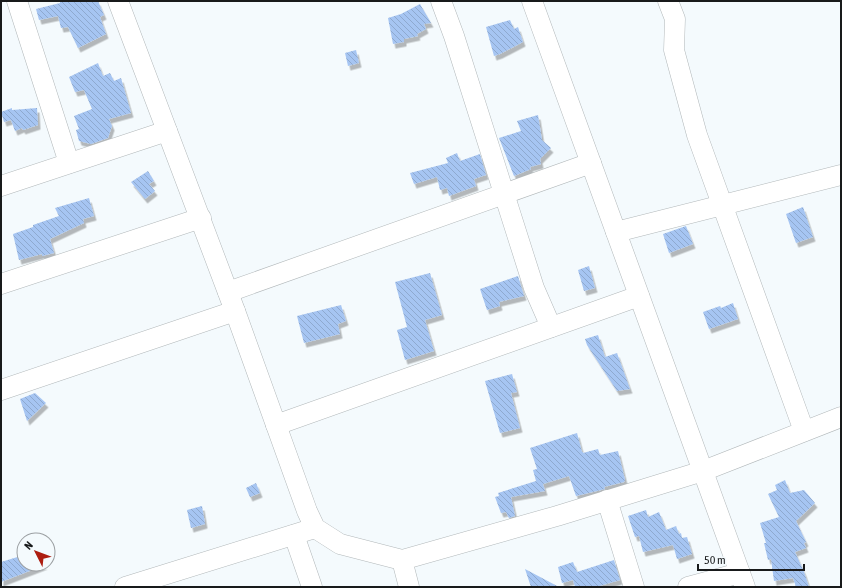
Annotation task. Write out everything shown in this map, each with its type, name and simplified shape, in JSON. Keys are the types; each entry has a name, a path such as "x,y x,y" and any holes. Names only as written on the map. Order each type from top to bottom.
{"street":[{"path":"17,1 69,164"},
{"path":"118,1 236,311 307,511 315,528 340,544 402,560 703,471 841,417"},
{"path":"441,1 454,36 534,288 551,327"},
{"path":"532,1 742,580 688,587"},
{"path":"668,1 675,19 674,50 696,128 804,432"},
{"path":"1,186 167,131"},
{"path":"228,292 591,163"},
{"path":"616,232 841,175"},
{"path":"1,284 201,218"},
{"path":"276,425 639,296"},
{"path":"1,390 236,311"},
{"path":"607,500 634,587"},
{"path":"125,587 315,528"},
{"path":"294,535 312,587"},
{"path":"402,560 409,587"}],"building":[{"path":"60,1 98,1 104,15 100,17 106,34 78,48 68,27 61,28 58,16 39,20 36,9 60,3"},
{"path":"420,4 431,23 424,24 426,29 417,34 418,36 404,39 404,42 393,44 388,18 401,14"},
{"path":"510,20 514,29 518,27 523,42 494,56 486,27"},
{"path":"356,50 359,63 348,66 345,53"},
{"path":"98,63 103,76 110,73 114,81 121,78 131,113 109,119 112,126 108,138 91,144 79,141 76,130 79,129 74,116 92,109 84,90 75,92 69,77"},
{"path":"12,108 12,110 37,108 38,125 15,131 11,120 4,122 1,112"},
{"path":"538,115 542,140 551,148 540,159 541,164 530,167 531,169 514,176 499,138 521,131 517,121"},
{"path":"457,153 460,161 480,154 486,175 474,179 476,186 449,196 447,188 440,190 437,177 414,184 410,173 448,163 446,158"},
{"path":"148,171 154,181 149,184 155,191 145,199 131,182"},
{"path":"89,198 94,216 83,219 84,223 50,239 54,253 42,256 42,254 19,260 13,234 59,216 55,208"},
{"path":"803,207 813,237 796,243 786,214"},
{"path":"686,226 693,244 669,253 663,234"},
{"path":"589,266 595,288 584,291 578,270"},
{"path":"430,273 442,315 425,320 434,351 405,360 397,330 407,327 395,282"},
{"path":"518,276 524,296 499,302 500,306 487,310 480,289"},
{"path":"733,303 738,319 709,329 703,312 720,306 721,308"},
{"path":"341,305 346,321 338,324 340,334 304,343 297,316"},
{"path":"598,335 605,357 617,353 630,389 617,391 587,345 585,339"},
{"path":"512,374 517,392 511,393 520,428 500,433 485,381"},
{"path":"35,393 46,403 27,421 20,399"},
{"path":"577,433 583,453 598,449 600,455 618,451 625,480 624,482 604,487 605,489 576,496 569,476 543,484 545,491 511,497 515,516 509,518 506,512 501,513 495,497 499,496 498,493 536,481 533,470 537,469 530,448"},
{"path":"785,480 790,493 804,490 815,503 796,521 806,542 804,543 806,548 795,552 809,587 796,587 793,578 774,581 771,559 768,560 764,543 766,543 760,523 779,517 768,494 777,490 775,485"},
{"path":"256,483 260,493 250,497 246,488"},
{"path":"202,506 205,524 191,528 187,510"},
{"path":"646,510 648,517 659,512 666,530 676,526 679,534 681,533 682,538 687,537 692,554 677,559 673,545 643,552 639,536 635,537 628,516"},
{"path":"16,557 16,572 27,572 1,582 1,562"},
{"path":"614,560 620,580 596,587 575,587 573,580 562,583 558,567 573,562 577,572"},
{"path":"525,569 559,587 531,587"}]}
